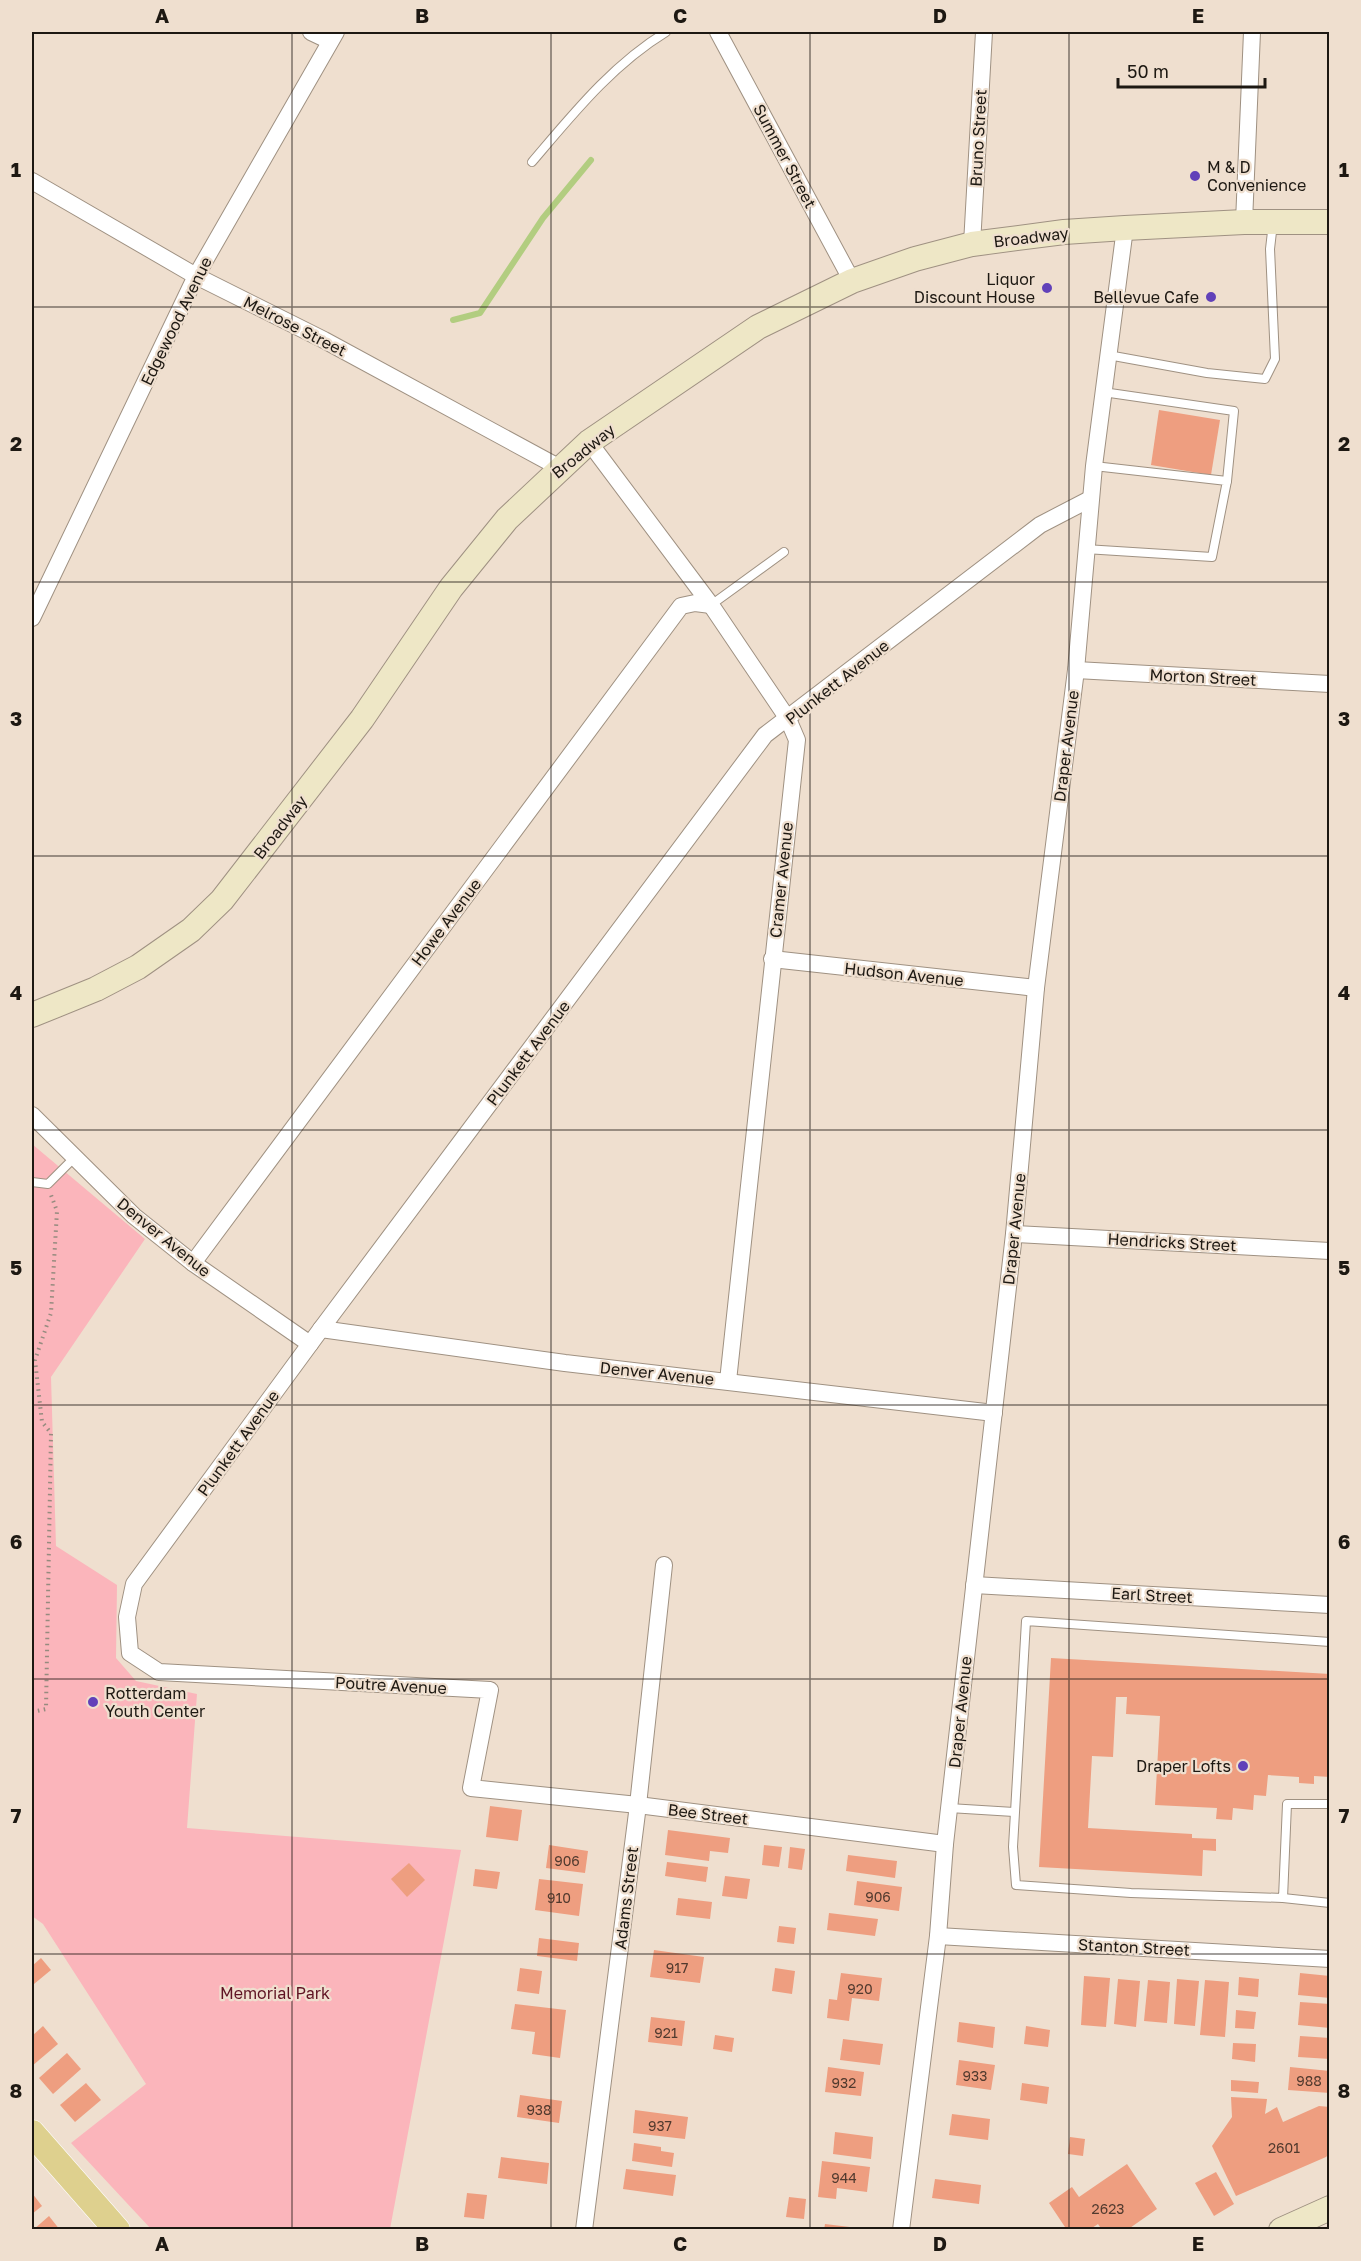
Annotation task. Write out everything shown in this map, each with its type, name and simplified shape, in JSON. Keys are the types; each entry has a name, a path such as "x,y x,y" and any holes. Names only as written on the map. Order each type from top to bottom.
{"main road":[{"name":"Broadway","path":"32,1015 96,989 138,967 191,930 222,900 362,719 451,588 507,519 589,442 758,327 852,281 915,259 972,244 1064,232 1125,228 1244,222 1329,222"},
{"path":"32,2133 117,2229"},
{"path":"1288,2228 1329,2208"}],"street":[{"path":"311,32 333,37"},
{"name":"Summer Street","path":"718,32 852,281"},
{"name":"Bruno Street","path":"972,244 984,32"},
{"path":"1244,222 1252,32"},
{"name":"Edgewood Avenue","path":"32,618 196,276 333,37"},
{"name":"Melrose Street","path":"32,181 196,276 324,340 560,468"},
{"name":"Draper Avenue","path":"901,2229 938,1936 945,1844 1014,1234 1035,988 1076,670 1090,499 1125,228"},
{"name":"Cramer Avenue","path":"589,442 711,605 788,719 797,740 728,1381"},
{"name":"Plunkett Avenue","path":"192,1673 159,1672 130,1653 127,1617 134,1584 321,1329 765,735 1040,525 1090,499"},
{"name":"Howe Avenue","path":"193,1263 681,606 695,603 711,605"},
{"name":"Morton Street","path":"1076,670 1329,684"},
{"name":"Hudson Avenue","path":"772,959 1035,988"},
{"name":"Denver Avenue","path":"32,1115 134,1216 193,1263 310,1344"},
{"name":"Hendricks Street","path":"1014,1234 1329,1251"},
{"name":"Denver Avenue","path":"321,1329 565,1363 994,1413"},
{"name":"Adams Street","path":"584,2229 638,1805 664,1565"},
{"name":"Earl Street","path":"974,1585 1329,1605"},
{"name":"Poutre Avenue","path":"192,1673 490,1690 471,1788"},
{"name":"Bee Street","path":"471,1788 638,1805 945,1844"},
{"name":"Stanton Street","path":"938,1936 1329,1959"}],"lane":[{"path":"532,162 594,90 638,49 666,32"},
{"path":"1108,355 1207,373 1265,379 1275,359 1270,249 1273,222"},
{"path":"1085,549 1212,557 1227,481 1234,411 1103,393"},
{"path":"1094,466 1227,481"},
{"path":"711,605 784,552"},
{"path":"32,1182 48,1184 74,1158"},
{"path":"1329,1642 1026,1621 1013,1847 1016,1885 1131,1893 1283,1898 1329,1903"},
{"path":"1283,1898 1287,1804 1329,1804"},
{"path":"949,1808 1014,1812"}],"path":[{"path":"32,1712 46,1709 51,1433 42,1422 35,1360 51,1313 57,1211 48,1184"}],"green space":[{"name":"Memorial Park","path":"32,1144 145,1239 51,1377 56,1546 117,1585 116,1658 136,1681 197,1694 187,1828 461,1850 390,2229 151,2229 71,2143 146,2084 43,1924 32,1916"}],"building":[{"path":"1159,410 1220,420 1211,475 1151,465"},
{"name":"Draper Lofts","path":"1051,1658 1330,1674 1330,1777 1314,1776 1314,1784 1299,1783 1299,1777 1268,1775 1266,1796 1254,1795 1253,1810 1233,1808 1232,1820 1216,1819 1217,1808 1155,1805 1160,1716 1126,1714 1127,1697 1116,1697 1113,1757 1092,1756 1088,1828 1192,1834 1192,1838 1216,1839 1216,1851 1203,1850 1202,1876 1039,1867"},
{"path":"490,1806 522,1810 518,1841 486,1837"},
{"path":"668,1830 730,1838 728,1853 710,1851 709,1861 665,1855"},
{"path":"549,1845 588,1851 585,1873 546,1868"},
{"path":"764,1845 782,1847 779,1867 762,1865"},
{"path":"790,1847 805,1849 802,1870 788,1868"},
{"path":"848,1855 897,1861 895,1878 846,1871"},
{"path":"667,1862 708,1867 706,1882 665,1876"},
{"path":"409,1863 425,1880 407,1897 391,1879"},
{"path":"475,1869 500,1872 497,1889 473,1886"},
{"path":"725,1876 750,1879 747,1899 722,1896"},
{"path":"539,1879 583,1884 579,1916 535,1910"},
{"path":"857,1881 902,1887 899,1911 854,1905"},
{"path":"678,1898 712,1902 710,1919 676,1915"},
{"path":"829,1913 878,1919 875,1936 827,1930"},
{"path":"779,1926 796,1928 794,1944 777,1942"},
{"path":"539,1938 579,1943 577,1961 537,1956"},
{"path":"654,1950 704,1957 700,1983 650,1977"},
{"path":"41,1958 51,1970 34,1984 32,1966"},
{"path":"520,1968 542,1971 539,1994 517,1991"},
{"path":"775,1968 795,1971 792,1994 772,1991"},
{"path":"841,1973 882,1978 879,2001 852,1998 849,2021 827,2018 829,1999 837,2000"},
{"path":"1300,1973 1330,1976 1330,1998 1298,1995"},
{"path":"1084,1976 1110,1978 1106,2027 1081,2025"},
{"path":"1239,1977 1259,1979 1258,1997 1238,1995"},
{"path":"1118,1979 1140,1981 1136,2027 1114,2024"},
{"path":"1177,1979 1199,1981 1195,2026 1174,2024"},
{"path":"1148,1980 1170,1982 1167,2023 1144,2021"},
{"path":"1205,1980 1229,1982 1225,2037 1200,2035"},
{"path":"1300,2002 1330,2004 1330,2028 1298,2025"},
{"path":"515,2004 566,2010 560,2058 532,2054 535,2032 511,2029"},
{"path":"1236,2010 1256,2012 1254,2029 1235,2028"},
{"path":"651,2017 685,2021 682,2046 648,2042"},
{"path":"959,2022 995,2027 993,2048 957,2042"},
{"path":"43,2026 58,2044 32,2066 32,2036"},
{"path":"1026,2026 1050,2030 1048,2047 1024,2044"},
{"path":"715,2035 734,2038 732,2052 713,2049"},
{"path":"1300,2036 1330,2038 1330,2059 1298,2057"},
{"path":"843,2039 883,2044 880,2065 840,2060"},
{"path":"1233,2043 1256,2044 1255,2062 1232,2059"},
{"path":"67,2053 81,2069 53,2094 39,2078"},
{"path":"959,2060 995,2065 991,2090 956,2085"},
{"path":"828,2067 864,2072 861,2096 825,2092"},
{"path":"1290,2067 1330,2071 1330,2093 1288,2090"},
{"path":"1231,2080 1259,2082 1258,2093 1231,2091"},
{"path":"86,2083 101,2100 75,2122 60,2105"},
{"path":"1022,2083 1049,2087 1047,2104 1020,2100"},
{"path":"520,2095 562,2101 559,2123 517,2117"},
{"path":"1231,2097 1267,2099 1265,2114 1277,2107 1283,2122 1319,2106 1330,2107 1330,2153 1326,2157 1236,2196 1212,2146 1232,2117"},
{"path":"635,2110 688,2117 685,2139 633,2133"},
{"path":"952,2114 990,2119 988,2140 949,2135"},
{"path":"835,2132 873,2137 871,2159 833,2154"},
{"path":"1070,2137 1085,2139 1083,2156 1068,2154"},
{"path":"634,2143 661,2147 661,2151 674,2153 672,2167 632,2161"},
{"path":"501,2157 549,2163 547,2184 498,2178"},
{"path":"822,2161 870,2167 867,2192 837,2188 836,2199 818,2197"},
{"path":"1127,2164 1157,2209 1127,2230 1102,2230 1098,2224 1089,2230 1067,2230 1049,2203 1072,2187 1079,2197"},
{"path":"626,2169 676,2175 673,2196 623,2189"},
{"path":"1216,2172 1234,2204 1214,2216 1195,2183"},
{"path":"935,2179 981,2185 979,2204 932,2198"},
{"path":"32,2193 42,2206 32,2214"},
{"path":"467,2193 487,2195 484,2219 464,2217"},
{"path":"789,2197 806,2199 804,2219 786,2217"},
{"path":"49,2216 60,2230 33,2230"},
{"path":"825,2224 858,2228 858,2230 824,2230"}],"waterway":[{"path":"453,320 480,313 543,218 591,160"}],"place":[{"name":"M & D Convenience","path":"1195,176"},
{"name":"Liquor Discount House","path":"1047,288"},
{"name":"Bellevue Cafe","path":"1211,297"},
{"name":"Rotterdam Youth Center","path":"93,1702"},
{"name":"Draper Lofts","path":"1243,1766"}]}
